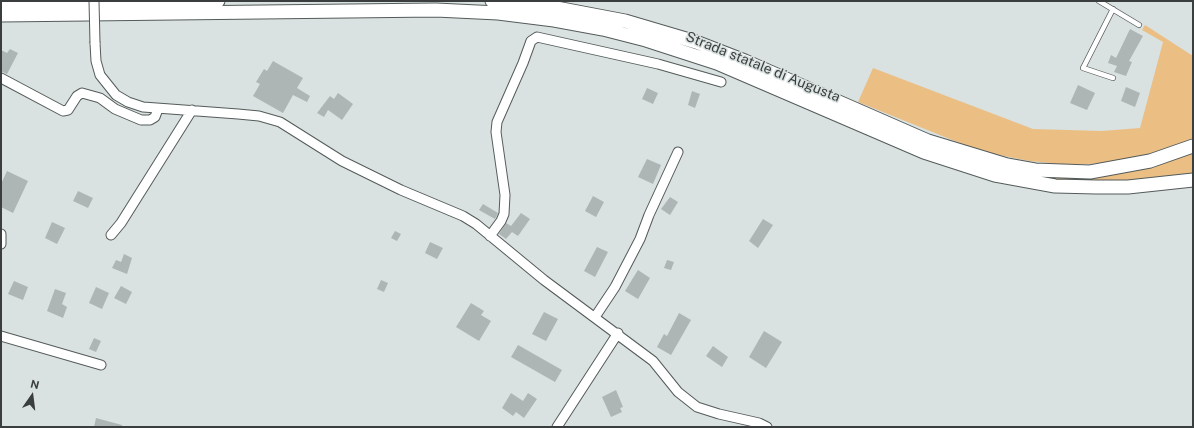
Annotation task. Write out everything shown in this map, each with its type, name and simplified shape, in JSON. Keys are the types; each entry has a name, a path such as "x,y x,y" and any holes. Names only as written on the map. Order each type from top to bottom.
{"main road":[{"path":"1,4 218,1"},
{"name":"Strada statale di Augusta","path":"492,1 551,7 625,21 696,42 745,61 928,141 1008,165 1034,170 1090,172 1150,161 1193,146"},
{"name":"Strada statale di Augusta","path":"1,15 436,10 498,13 554,20 603,29 639,38 717,63 924,152 995,175 1055,186 1128,187 1193,180"}],"street":[{"path":"94,1 94,43 96,61 100,75 111,90 128,102 143,107 158,109 192,110 259,116 280,122 342,161 401,190 464,216 544,280 618,333 653,361 678,392 697,407 719,414 759,423 767,427"},
{"path":"490,236 501,221 505,195 496,132 497,122 531,41 537,37 658,64 721,82"},
{"path":"1,78 63,112 68,110 77,96 82,93 100,98 120,112 141,120 150,120 155,118 158,109"},
{"path":"111,236 121,223 192,110"},
{"path":"595,317 615,287 637,245 678,152"},
{"path":"1,234 1,244"},
{"path":"557,427 618,333"},
{"path":"1,336 101,365"}],"lane":[{"path":"1100,1 1139,24"},
{"path":"1113,9 1083,68 1113,78"}],"shaded area":[{"path":"1145,25 1193,56 1193,138 1170,149 1135,159 1090,164 1060,164 1029,161 999,155 967,146 858,102 873,68 1033,129 1102,131 1140,128 1163,42 1142,30"},
{"path":"1193,152 1193,176 1154,180 1073,181 1038,178 1036,175"}],"building":[{"path":"1130,29 1143,36 1129,61 1132,62 1126,76 1114,72 1117,66 1108,63 1111,55 1116,58"},
{"path":"10,49 18,53 7,74 1,71 1,50 7,53"},
{"path":"273,61 303,78 297,88 310,96 307,102 293,95 283,113 253,96 260,84 256,82 264,69 267,71"},
{"path":"1078,85 1095,93 1087,110 1070,103"},
{"path":"1126,87 1140,93 1135,107 1121,101"},
{"path":"647,88 658,93 653,104 642,99"},
{"path":"692,91 700,94 695,108 688,105"},
{"path":"338,93 353,104 342,120 328,110 324,117 317,113 330,96 334,99"},
{"path":"647,159 661,165 653,184 638,177"},
{"path":"7,171 28,181 13,213 1,207 1,184"},
{"path":"78,191 93,198 88,208 73,201"},
{"path":"593,196 604,202 596,217 585,211"},
{"path":"670,197 678,202 670,215 661,209"},
{"path":"483,204 498,213 495,219 479,210"},
{"path":"521,213 530,219 518,236 512,232 506,239 499,234 506,223 511,226"},
{"path":"763,219 773,225 758,248 749,241"},
{"path":"52,222 65,228 57,244 45,238"},
{"path":"395,231 401,234 397,241 391,238"},
{"path":"430,242 443,248 437,259 425,253"},
{"path":"597,247 608,252 595,277 584,271"},
{"path":"124,254 132,258 127,274 112,268 116,260 121,262"},
{"path":"667,260 674,262 671,270 664,268"},
{"path":"638,270 650,278 638,299 625,291"},
{"path":"381,280 388,283 384,292 377,289"},
{"path":"14,281 28,287 23,300 8,294"},
{"path":"121,286 132,292 126,304 114,298"},
{"path":"96,287 109,293 102,309 89,303"},
{"path":"55,289 66,293 62,304 67,307 63,318 47,311"},
{"path":"471,303 484,311 481,315 491,321 479,341 456,327"},
{"path":"544,312 558,319 546,341 532,334"},
{"path":"679,313 691,320 671,355 657,347 664,334 667,336"},
{"path":"764,331 782,342 766,368 749,357"},
{"path":"94,338 101,341 96,352 89,349"},
{"path":"518,345 562,370 555,382 511,357"},
{"path":"713,346 728,357 722,367 706,356"},
{"path":"616,390 623,407 620,408 622,412 611,417 602,397"},
{"path":"511,393 523,401 528,393 537,399 524,418 516,412 513,416 502,408"},
{"path":"96,418 122,425 122,427 94,427"}]}
